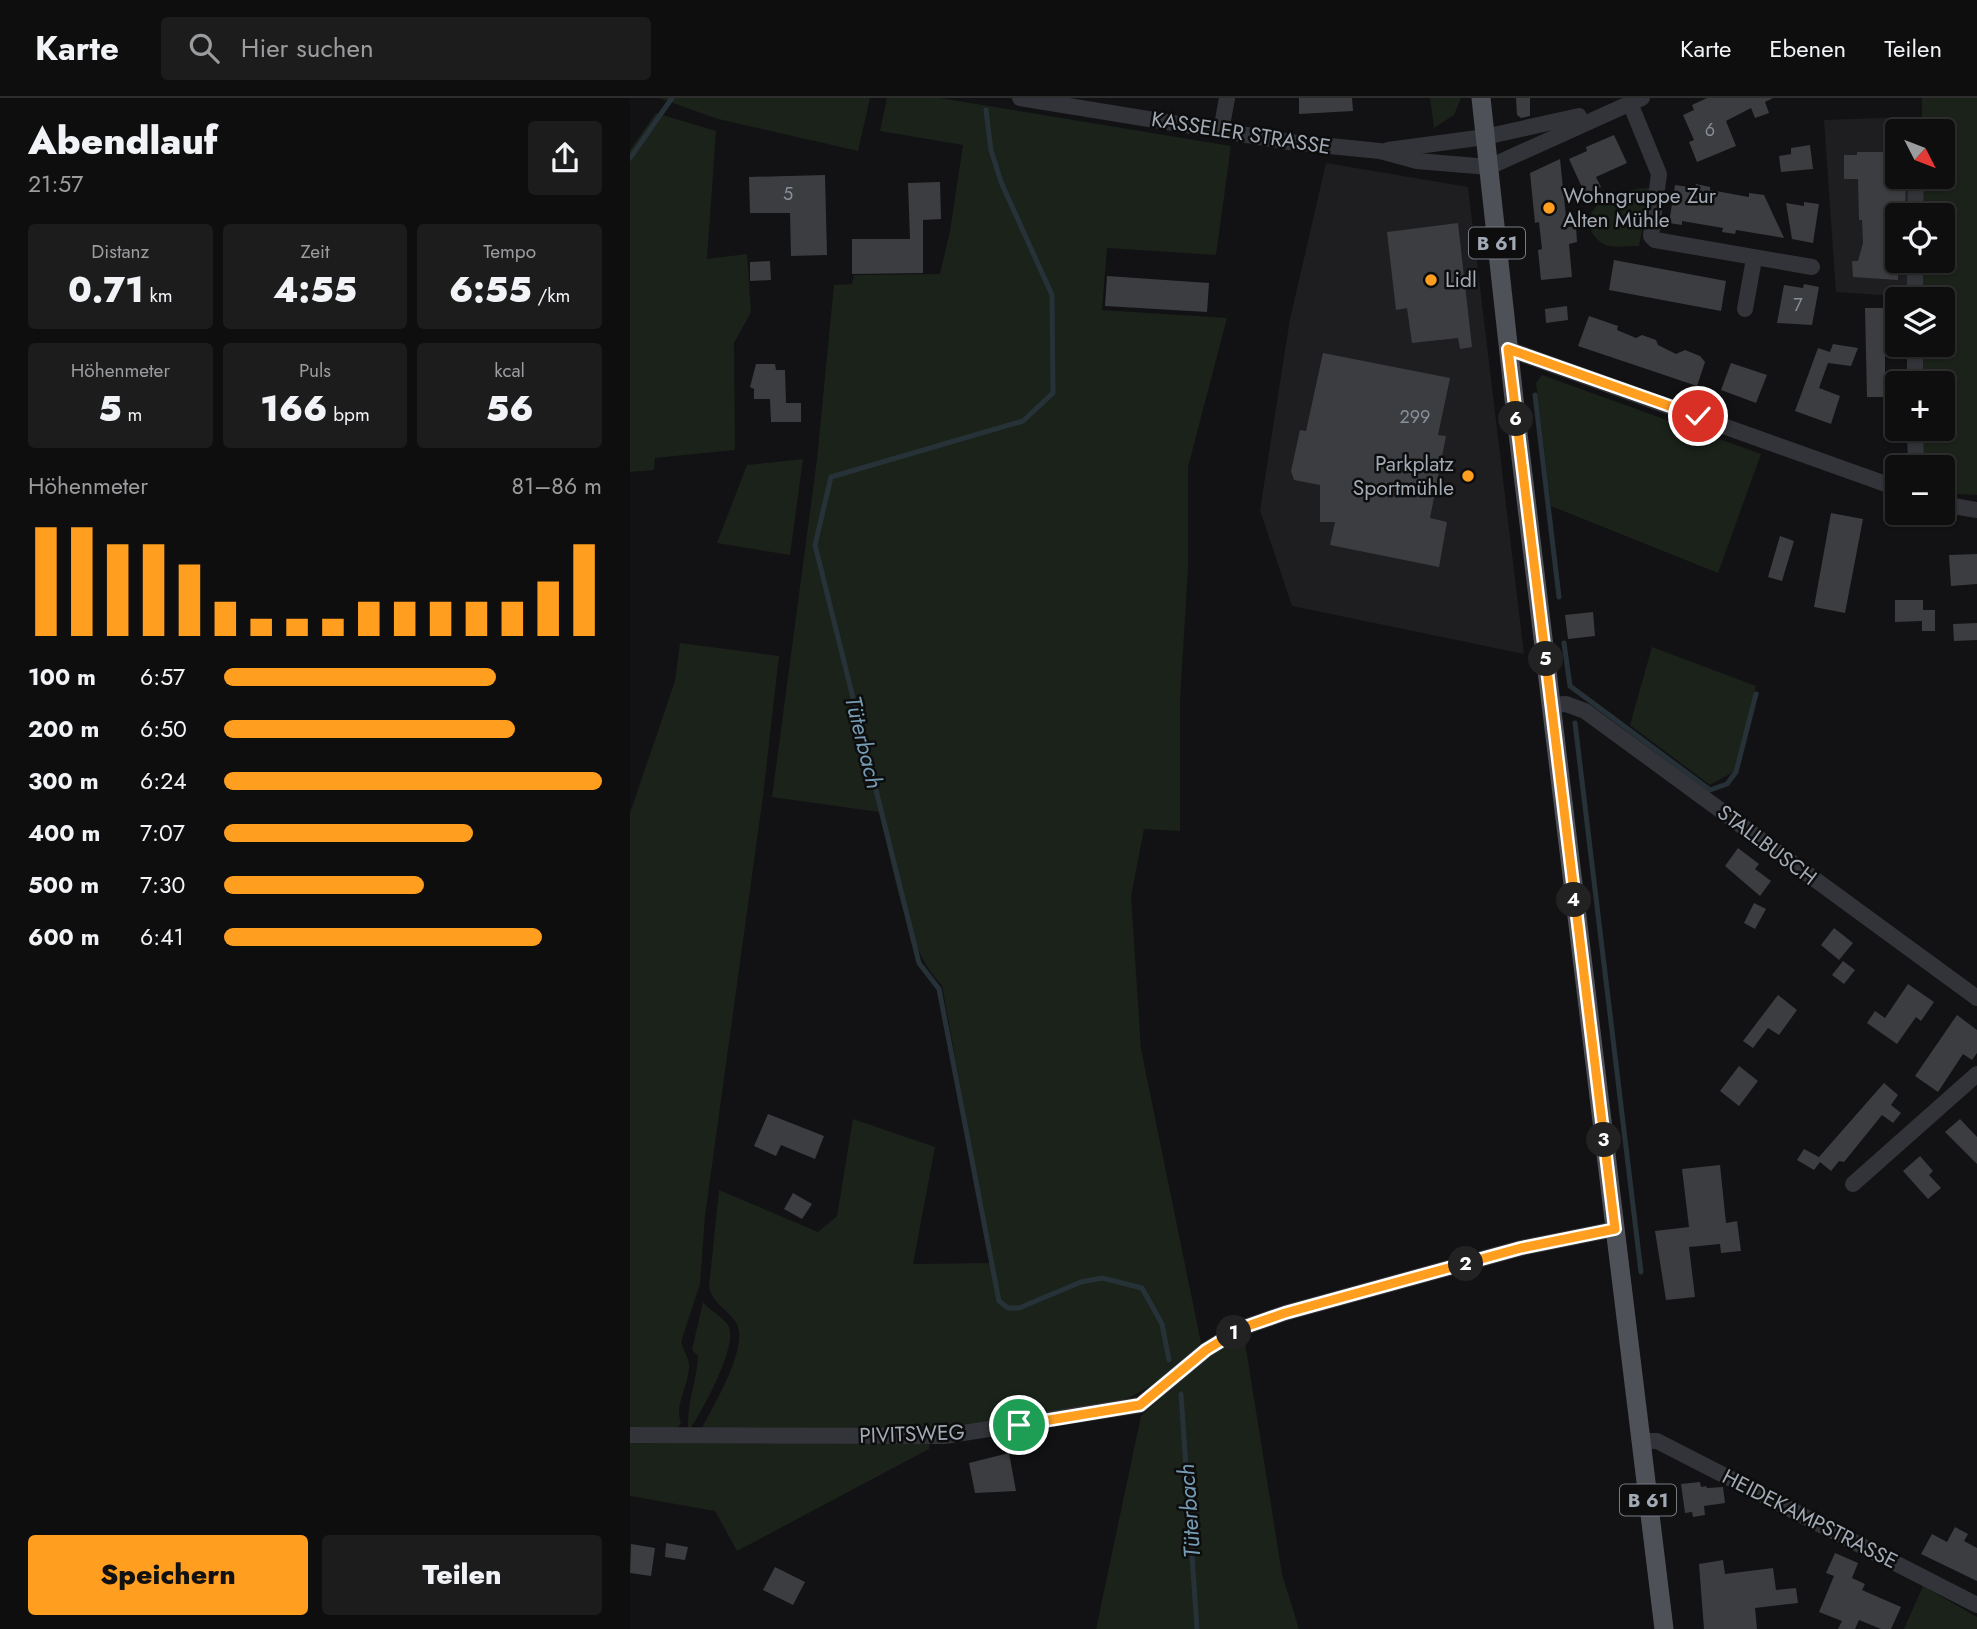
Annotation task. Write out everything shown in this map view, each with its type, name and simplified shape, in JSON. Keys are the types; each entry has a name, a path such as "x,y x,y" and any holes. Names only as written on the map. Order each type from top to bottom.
{"main road":[{"name":"B 61","path":"1480,98 1508,349 1664,1629"}],"street":[{"name":"KASSELER STRASSE","path":"1020,98 1221,131 1380,152 1417,161 1489,167"},
{"path":"1221,131 1227,98"},
{"name":"KASSELER STRASSE","path":"1380,152 1485,137 1629,103"},
{"path":"1489,167 1629,103 1660,174 1651,236 1660,243 1812,267"},
{"path":"1745,309 1754,259"},
{"path":"1508,349 1885,484"},
{"path":"1955,506 1977,510"},
{"name":"STALLBUSCH","path":"1552,705 1566,704 1585,712 1977,998"},
{"path":"1853,1184 1977,1074"},
{"name":"PIVITSWEG","path":"630,1435 944,1436 1140,1405 1206,1350 1242,1328 1521,1248 1615,1229"},
{"name":"HEIDEKAMPSTRASSE","path":"1640,1441 1657,1441 1977,1605"}],"shaded area":[{"path":"659,98 870,98 858,151 718,119"},
{"path":"887,98 940,98 1231,146 1216,255 1107,248 1102,310 1227,318 1188,467 1188,568 1180,701 1180,831 1144,829 1131,896 1141,1049 1201,1343 1152,1385 1117,1402 973,1426 705,1432 702,1428 722,1390 739,1344 739,1331 735,1321 717,1302 709,1287 719,1190 818,1232 837,1216 853,1119 935,1147 913,1264 992,1263 942,985 929,969 909,927 879,812 772,797 817,459 834,285 852,284 854,275 940,274 950,231 963,145 880,131"},
{"path":"1430,98 1461,98 1454,115 1434,128"},
{"path":"1922,98 1977,98 1977,495 1955,494 1955,455 1921,455 1921,441 1955,441 1955,371 1921,371 1921,357 1955,357 1955,287 1921,287 1922,273 1955,273 1955,203 1922,203 1922,189 1955,189 1955,119 1922,119"},
{"path":"656,113 716,131 707,259 747,254 751,312 734,343 735,450 655,458 654,470 630,472 630,150"},
{"path":"1911,117 1885,119 1885,189 1912,189 1913,203 1885,203 1885,273 1911,273 1911,287 1885,287 1885,295 1836,292 1824,120"},
{"path":"1326,163 1468,187 1524,654 1292,606 1260,510 1290,319"},
{"path":"1650,188 1639,246 1610,246 1593,235 1590,219 1593,210 1600,203 1619,193"},
{"path":"1542,375 1761,454 1718,573 1551,506 1536,383"},
{"path":"803,459 790,555 717,543 747,465"},
{"path":"680,643 779,656 763,796 705,1216 700,1284 681,1342 689,1365 679,1409 681,1423 677,1428 630,1428 630,813 675,681"},
{"path":"1652,647 1756,686 1735,771 1710,785 1630,725"},
{"path":"703,1302 728,1325 729,1346 718,1377 691,1428 688,1427 688,1418 698,1356 692,1350"},
{"path":"1244,1336 1282,1574 1299,1629 1096,1629 1141,1416 1210,1355"},
{"path":"930,1440 929,1449 737,1551 715,1511 630,1496 630,1442"},
{"path":"1923,1586 1977,1617 1977,1629 1904,1629"}],"building":[{"path":"1299,98 1352,98 1353,111 1299,114"},
{"path":"1516,98 1530,98 1530,116 1521,118 1517,115"},
{"path":"1707,98 1773,98 1765,102 1769,113 1755,118 1751,108 1726,121 1736,146 1697,162 1689,142 1694,140 1683,115 1694,110 1692,105"},
{"path":"1614,135 1627,163 1596,177 1601,187 1585,194 1569,159 1587,151 1586,147"},
{"path":"1810,145 1813,169 1781,172 1779,156 1791,154 1791,148"},
{"path":"1857,152 1885,152 1885,189 1906,189 1905,203 1885,203 1885,273 1898,273 1898,280 1853,277 1852,261 1858,261 1863,243 1862,220 1859,220 1858,179 1844,179 1844,155 1857,155"},
{"name":"Wohngruppe Zur Alten Mühle","path":"1560,159 1567,227 1576,226 1577,242 1569,244 1572,277 1541,280 1538,250 1542,249 1539,222 1535,223 1530,173"},
{"path":"825,175 827,255 791,256 790,213 750,213 749,177"},
{"path":"940,182 941,219 923,220 923,273 852,274 852,239 910,239 908,183"},
{"path":"1696,184 1710,187 1710,190 1749,197 1749,193 1764,195 1784,238 1736,230 1735,234 1722,232 1723,228 1682,221 1682,225 1669,223 1675,185 1695,188"},
{"path":"1804,202 1819,204 1813,243 1792,239 1786,203 1804,206"},
{"path":"1458,223 1472,347 1460,349 1458,338 1412,343 1407,308 1396,310 1387,232"},
{"path":"1614,260 1726,281 1721,311 1609,290"},
{"path":"770,261 771,280 750,281 750,262"},
{"path":"1107,276 1209,283 1207,312 1105,306"},
{"path":"1804,284 1819,287 1812,325 1777,323 1784,285 1803,288"},
{"path":"1567,306 1568,320 1546,323 1545,309"},
{"path":"1865,308 1885,308 1885,397 1867,397"},
{"path":"1589,316 1618,326 1617,330 1636,338 1642,335 1656,340 1658,345 1676,354 1685,350 1700,356 1705,362 1697,386 1578,346"},
{"path":"1833,344 1858,348 1851,366 1828,363 1819,388 1840,396 1831,424 1795,411 1818,348 1830,352"},
{"path":"1323,353 1450,378 1438,435 1446,436 1430,518 1447,522 1439,567 1330,545 1335,522 1320,522 1320,485 1294,480 1291,471 1300,430 1306,431"},
{"path":"1731,363 1767,375 1756,403 1721,390"},
{"path":"756,364 775,364 776,370 785,370 786,403 801,403 801,422 771,422 770,399 754,399 754,389 750,387"},
{"path":"1831,513 1863,519 1845,613 1814,607"},
{"path":"1780,536 1794,541 1782,581 1768,577"},
{"path":"1977,554 1977,584 1951,586 1949,555"},
{"path":"1895,600 1923,600 1923,610 1935,610 1935,631 1922,631 1922,621 1895,622"},
{"path":"1593,612 1595,636 1568,639 1565,615"},
{"path":"1977,623 1977,640 1954,641 1953,624"},
{"path":"1738,848 1759,864 1755,869 1771,881 1760,896 1725,866"},
{"path":"1754,903 1766,909 1755,929 1744,923"},
{"path":"1834,928 1853,943 1839,960 1821,945"},
{"path":"1843,961 1855,970 1844,984 1832,975"},
{"path":"1908,984 1934,1002 1921,1021 1916,1017 1897,1044 1867,1023 1875,1011 1885,1018"},
{"path":"1778,995 1797,1010 1779,1035 1768,1028 1753,1048 1743,1041"},
{"path":"1957,1015 1977,1030 1977,1053 1972,1060 1963,1054 1938,1092 1915,1076"},
{"path":"1739,1066 1758,1081 1739,1106 1720,1091"},
{"path":"1884,1083 1898,1095 1891,1105 1901,1113 1893,1123 1882,1115 1844,1162 1839,1161 1831,1171 1820,1162 1814,1170 1797,1160 1804,1149 1819,1157"},
{"path":"768,1114 824,1136 815,1159 781,1145 776,1156 754,1146"},
{"path":"1960,1119 1977,1137 1977,1164 1945,1132"},
{"path":"1920,1156 1933,1171 1929,1175 1941,1188 1928,1199 1903,1171"},
{"path":"1720,1165 1726,1223 1737,1221 1741,1251 1721,1253 1720,1244 1689,1247 1695,1297 1666,1300 1655,1231 1689,1227 1682,1169"},
{"path":"793,1193 812,1204 802,1219 784,1209"},
{"path":"1009,1453 1016,1491 975,1493 969,1463"},
{"path":"1700,1482 1701,1487 1723,1487 1725,1503 1704,1506 1705,1515 1693,1517 1692,1512 1685,1513 1681,1484"},
{"path":"1955,1527 1968,1534 1964,1541 1977,1548 1977,1581 1921,1554 1932,1534 1947,1542"},
{"path":"666,1543 688,1547 685,1560 665,1557"},
{"path":"631,1544 655,1548 651,1576 630,1573"},
{"path":"1835,1553 1858,1563 1852,1578 1865,1584 1862,1590 1901,1607 1891,1629 1881,1629 1859,1620 1855,1629 1838,1629 1842,1621 1819,1612 1834,1576 1826,1573"},
{"path":"1723,1560 1725,1574 1773,1568 1776,1590 1796,1588 1798,1603 1755,1608 1757,1629 1704,1629 1699,1564"},
{"path":"775,1567 805,1582 793,1605 763,1590"}],"waterway":[{"path":"630,158 672,98"},
{"name":"Tüterbach","path":"986,110 991,150 1001,182 1052,295 1053,393 1023,421 831,477 815,545 919,963 939,989 999,1301 1008,1308 1019,1308 1081,1282 1102,1278 1142,1288 1162,1324 1169,1360"},
{"path":"1535,395 1559,597"},
{"path":"1564,643 1570,686 1710,790 1727,784 1736,772 1756,694"},
{"path":"1575,723 1641,1272"},
{"name":"Tüterbach","path":"1181,1394 1197,1629"}],"place":[{"name":"Wohngruppe Zur Alten Mühle","path":"1549,208"},
{"name":"Lidl","path":"1431,280"},
{"name":"Parkplatz Sportmühle","path":"1468,476"}],"route":[{"path":"1019,1425 1140,1405 1206,1350 1242,1328 1285,1313 1521,1248 1615,1229 1508,349 1698,416"}]}
